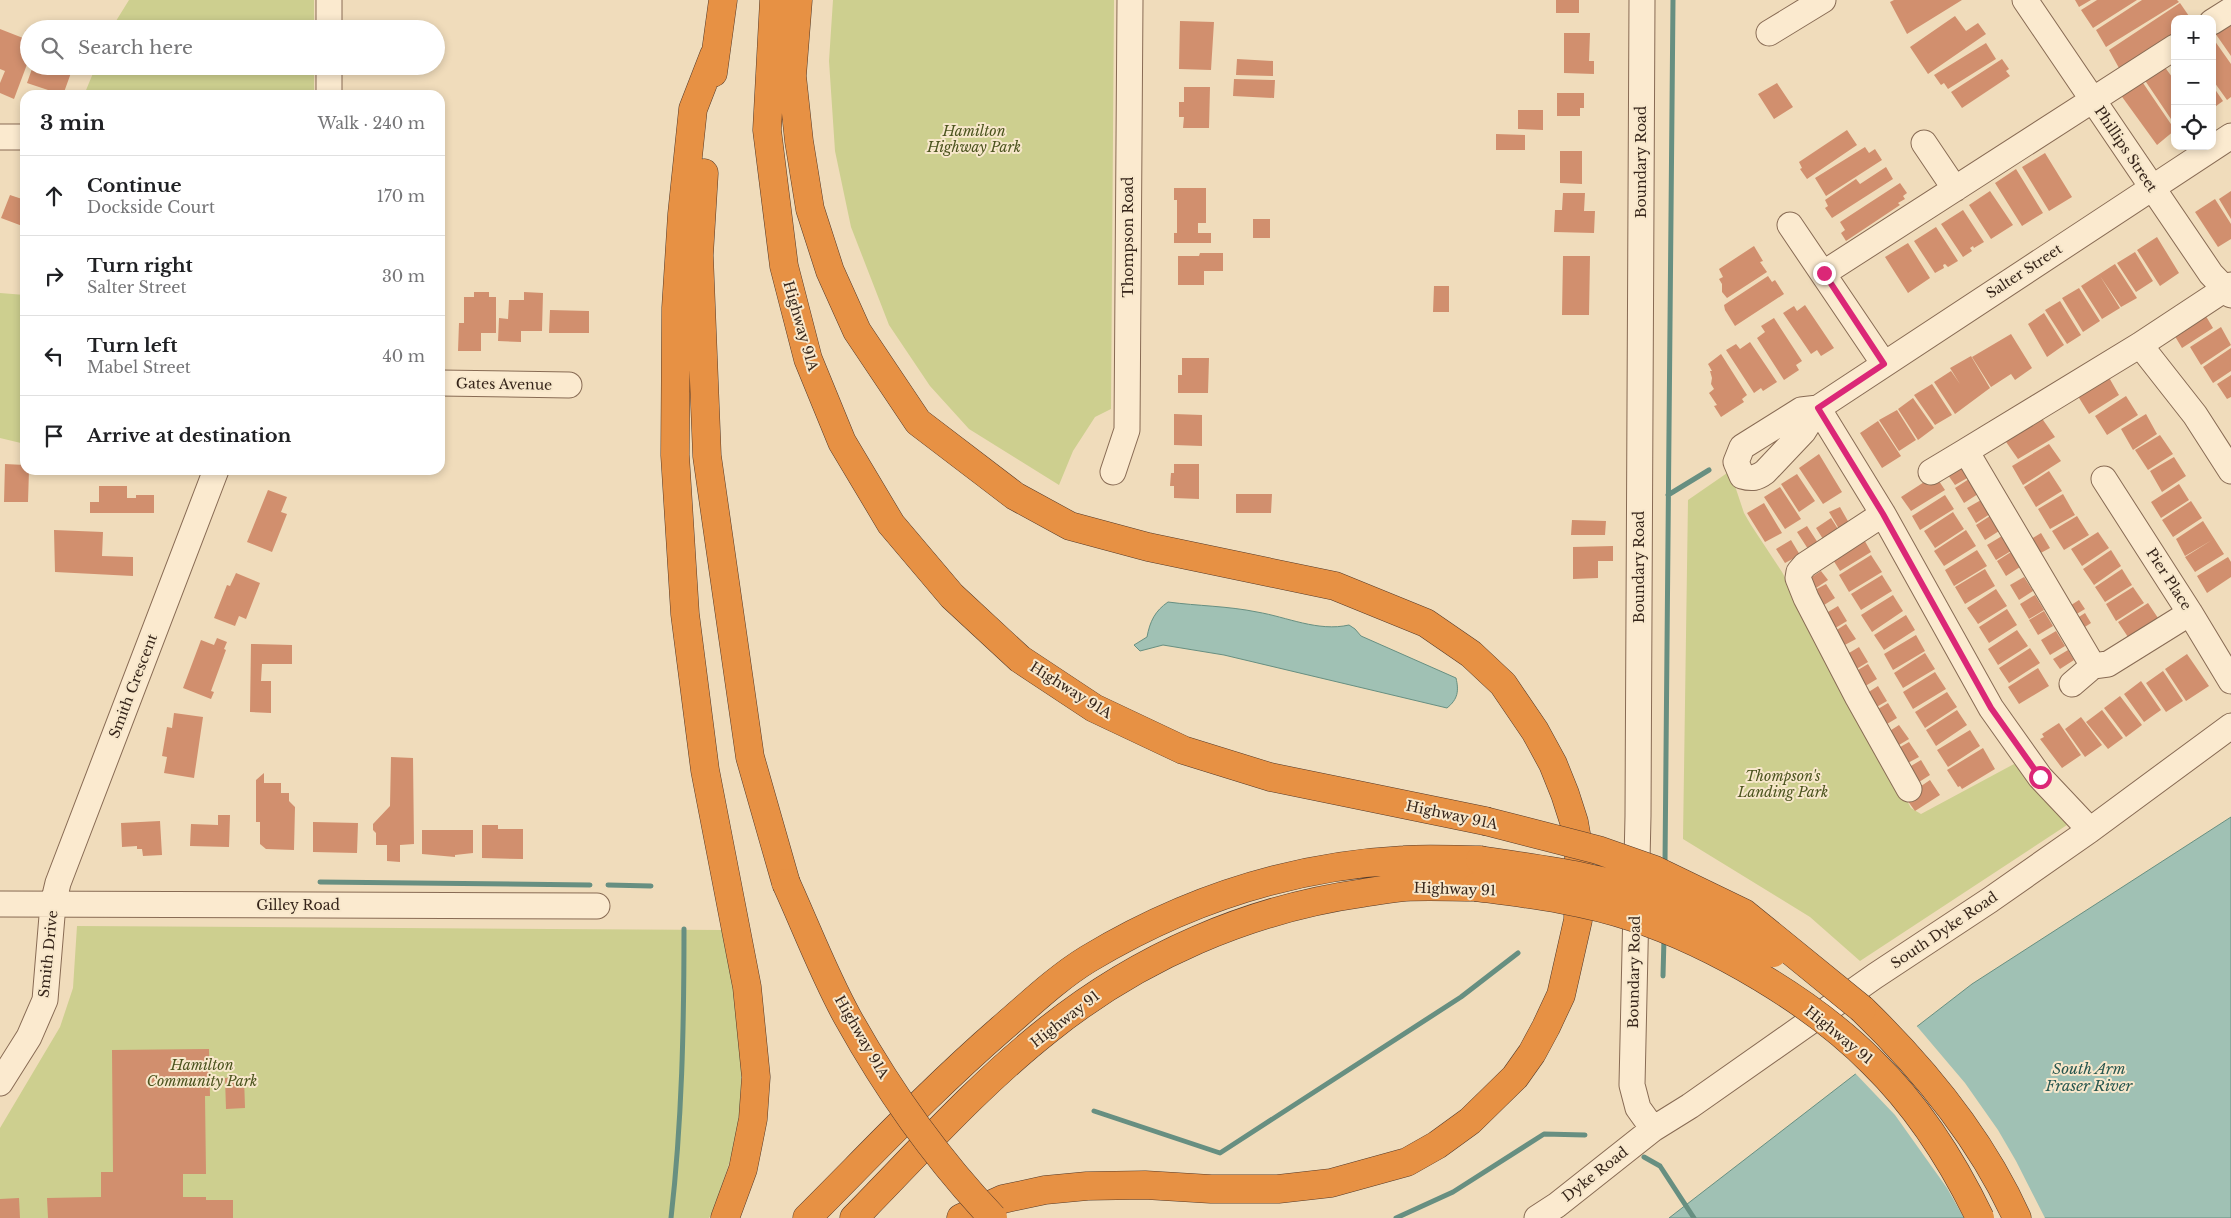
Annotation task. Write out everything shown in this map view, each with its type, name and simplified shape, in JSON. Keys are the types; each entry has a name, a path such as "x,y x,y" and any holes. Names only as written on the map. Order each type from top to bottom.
{"highway":[{"name":"Highway 91A","path":"723,0 714,54 699,255 707,456 750,757 786,883 848,1018 895,1094 956,1180 993,1218"},
{"name":"Highway 91A","path":"774,0 768,130 784,266 808,359 842,442 891,524 952,596 1020,659 1094,708 1183,750 1270,777 1485,822 1598,850 1655,870 1744,913 1830,983"},
{"path":"798,0 792,76 799,141 810,209 830,271 857,331 918,422 1015,496 1070,526 1148,547 1335,586 1426,624 1471,654 1503,684 1535,730 1553,764 1565,794 1574,822 1578,851 1578,920 1561,995 1546,1027 1532,1053 1515,1077 1470,1121 1437,1145 1407,1162 1331,1183 1278,1189 1211,1189 1145,1185 1087,1186 1045,1190 1003,1199 961,1218"},
{"path":"714,54 693,109 682,214 676,308 675,455 685,614 703,751 747,987 756,1078 753,1119 743,1169 725,1218"},
{"name":"Highway 91","path":"807,1218 966,1060 1031,1003 1087,960 1168,916 1243,887 1320,869 1404,860 1480,860 1587,878 1648,894 1733,932 1830,983"},
{"name":"Highway 91","path":"854,1218 993,1079 1049,1029 1104,989 1160,956 1240,922 1325,898 1404,887 1476,887 1570,900 1633,917 1718,952 1837,1030 1880,1071 1929,1129 1980,1218"},
{"path":"1830,983 1862,1009 1901,1047 1954,1109 2002,1184 2017,1218"}],"street":[{"path":"329,20 330,0"},
{"name":"Thompson Road","path":"1113,472 1127,430 1130,0"},
{"name":"Boundary Road","path":"1642,0 1638,806 1632,1085 1638,1108 1653,1129"},
{"path":"1769,34 1823,0"},
{"name":"Phillips Street","path":"2025,0 2211,274 2229,290"},
{"path":"2216,19 2231,10"},
{"path":"1824,273 2171,50"},
{"path":"329,75 329,90"},
{"name":"Salter Street","path":"1883,514 1818,408 2231,136"},
{"path":"0,137 20,137"},
{"path":"1924,144 1955,189"},
{"path":"1790,224 1884,364"},
{"path":"1931,472 2140,345 2204,302 2229,290"},
{"path":"2140,345 2195,415 2231,471"},
{"name":"Gates Avenue","path":"445,383 569,385"},
{"path":"1966,451 2093,666"},
{"name":"Smith Crescent","path":"54,904 58,883 214,475"},
{"name":"Pier Place","path":"2104,478 2231,681"},
{"path":"1909,788 1806,598 1798,578 1799,572 1805,565 1883,514 1991,708 2040,777 2090,830"},
{"path":"2072,684 2093,666 2108,664 2190,613"},
{"name":"South Dyke Road","path":"1653,1129 1690,1106 2090,830 2231,726"},
{"name":"Gilley Road","path":"0,904 597,906"},
{"name":"Smith Drive","path":"0,1083 29,1037 45,1000 54,904"},
{"name":"Dyke Road","path":"1537,1218 1653,1129"}],"green space":[{"path":"129,0 314,0 314,20 117,20"},
{"name":"Hamilton Highway Park","path":"833,0 1114,0 1111,409 1095,417 1073,451 1059,485 969,429 930,386 889,325 851,227 835,151 829,61"},
{"path":"92,75 314,75 314,90 86,90"},
{"path":"0,293 20,295 20,443 0,438"},
{"name":"Thompson's Landing Park","path":"1730,471 1744,513 1782,572 1911,808 1921,814 2014,764 2067,825 1860,961 1810,917 1683,839 1688,500"},
{"name":"Hamilton Community Park","path":"77,926 723,930 732,978 741,1075 738,1124 734,1147 712,1213 709,1218 0,1218 0,1128 60,1027 73,988"}],"water":[{"path":"1168,602 1246,610 1326,627 1349,625 1361,636 1456,678 1457,694 1447,708 1224,655 1163,645 1140,651 1134,645 1147,637 1154,617"},
{"name":"South Arm Fraser River","path":"2231,817 2231,1218 1669,1218 1972,984"}],"pier":[{"path":"1915,1024 1965,1083 1998,1130 2045,1218 1964,1218 1947,1188 1895,1115 1854,1072"}],"building":[{"path":"1556,0 1579,0 1579,13 1556,13"},
{"path":"1894,0 1962,0 1907,34 1890,2"},
{"path":"2075,0 2091,0 2079,7"},
{"path":"2097,0 2137,0 2093,28 2081,10"},
{"path":"2142,0 2177,0 2179,2 2106,47 2096,30"},
{"path":"2180,3 2188,15 2171,15 2171,36 2119,68 2109,50"},
{"path":"1955,16 1966,31 1978,23 1986,34 1928,74 1910,47"},
{"path":"1180,21 1214,22 1211,70 1179,69"},
{"path":"2231,23 2231,56 2216,34 2216,32"},
{"path":"0,29 20,37 20,75 23,75 14,99 0,93 0,83 5,71 0,69"},
{"path":"1564,33 1590,33 1589,61 1594,61 1594,74 1564,73"},
{"path":"1986,43 1996,59 1948,89 1944,83 1941,85 1934,75"},
{"path":"2216,43 2231,64 2231,97 2227,100 2216,85"},
{"path":"1237,59 1273,61 1273,76 1236,75"},
{"path":"2002,59 2009,69 2006,71 2010,76 1962,108 1951,92"},
{"path":"2164,66 2171,76 2171,119 2144,79"},
{"path":"30,75 70,75 65,90 48,90 27,83"},
{"path":"1234,79 1275,80 1274,98 1233,96"},
{"path":"2141,80 2171,124 2171,133 2157,145 2120,94"},
{"path":"1777,83 1793,107 1774,119 1758,94"},
{"path":"1184,87 1210,87 1209,128 1183,128 1184,117 1179,117 1179,102 1184,102"},
{"path":"2216,91 2223,101 2216,106"},
{"path":"1557,93 1584,93 1584,108 1580,108 1580,116 1557,116"},
{"path":"1518,110 1543,110 1543,130 1518,129"},
{"path":"1847,130 1857,145 1807,179 1800,169 1802,168 1799,162"},
{"path":"1496,134 1525,135 1525,150 1496,150"},
{"path":"1865,147 1869,153 1875,149 1882,160 1826,196 1815,178"},
{"path":"1560,151 1582,151 1582,184 1560,183"},
{"path":"2045,153 2072,197 2049,211 2022,167"},
{"path":"1886,167 1893,179 1832,218 1825,208 1828,206 1825,200 1856,179 1860,184"},
{"path":"2016,169 2043,213 2022,226 1995,183"},
{"path":"1900,183 1907,193 1903,196 1905,199 1898,203 1900,205 1846,241 1841,233 1845,230 1840,222"},
{"path":"1174,188 1206,188 1206,223 1198,223 1198,233 1211,233 1211,243 1174,243 1174,233 1177,233 1177,200 1174,200"},
{"path":"1990,191 2013,225 1991,239 1969,205"},
{"path":"2231,191 2231,219 2219,199"},
{"path":"1563,193 1585,193 1584,211 1595,211 1594,233 1554,232 1555,210 1562,210"},
{"path":"10,195 20,198 20,225 1,218"},
{"path":"2215,199 2231,224 2231,239 2218,247 2195,212"},
{"path":"1963,210 1984,242 1974,248 1973,246 1970,248 1972,251 1963,257 1941,224"},
{"path":"1253,219 1270,219 1270,238 1253,238"},
{"path":"1936,227 1958,261 1948,267 1945,264 1943,265 1944,268 1935,273 1914,241"},
{"path":"2157,237 2179,273 2160,286 2137,250"},
{"path":"1908,243 1930,278 1908,293 1885,257"},
{"path":"1754,246 1763,261 1760,262 1767,272 1727,298 1722,292 1722,284 1719,279 1723,277 1719,269"},
{"path":"2135,252 2153,281 2136,292 2117,263"},
{"path":"1200,253 1223,253 1223,271 1204,271 1204,285 1178,285 1178,256 1199,256"},
{"path":"1563,256 1590,256 1589,315 1562,315"},
{"path":"2115,264 2137,298 2121,307 2100,276 2120,308 2102,319 2081,286"},
{"path":"1768,276 1772,282 1775,280 1784,294 1735,326 1724,305"},
{"path":"1434,286 1449,286 1449,312 1433,312"},
{"path":"2079,288 2100,321 2083,332 2062,298"},
{"path":"474,292 489,292 489,297 496,297 496,333 481,333 481,351 458,351 459,323 464,323 464,297 474,297"},
{"path":"524,292 543,293 542,331 521,331 521,342 498,341 499,318 508,319 509,300 524,300"},
{"path":"2060,301 2081,335 2067,344 2045,310"},
{"path":"1805,305 1834,348 1821,356 1817,350 1811,354 1783,313 1794,306 1797,311"},
{"path":"550,310 589,311 589,333 549,333"},
{"path":"2044,313 2064,345 2047,357 2028,324"},
{"path":"2204,313 2213,328 2182,348 2173,333"},
{"path":"1774,318 1802,361 1796,365 1799,370 1784,380 1757,338 1765,332 1761,326"},
{"path":"2221,327 2231,345 2201,365 2190,347"},
{"path":"2011,334 2032,368 2015,380 2011,374 1991,387 1972,357"},
{"path":"1750,342 1777,382 1763,391 1761,388 1754,393 1726,350 1736,344 1740,349"},
{"path":"2231,348 2231,371 2213,383 2203,367"},
{"path":"1721,354 1747,395 1742,399 1744,402 1721,417 1714,406 1717,405 1709,393 1714,389 1711,384 1710,371 1712,371 1708,364"},
{"path":"1971,356 1990,388 1955,414 1934,382 1951,371 1960,384 1950,368"},
{"path":"1182,358 1209,358 1208,393 1178,393 1178,375 1182,375"},
{"path":"2107,374 2119,395 2089,414 2076,393"},
{"path":"2231,375 2231,397 2227,399 2217,384"},
{"path":"1932,384 1952,415 1935,425 1914,395"},
{"path":"2126,396 2138,415 2107,435 2095,416"},
{"path":"1913,398 1934,428 1918,440 1898,409"},
{"path":"1897,410 1916,440 1899,451 1879,420"},
{"path":"1174,414 1202,415 1202,446 1174,445"},
{"path":"2146,414 2157,434 2133,450 2121,429"},
{"path":"2041,417 2055,437 2018,459 2004,439"},
{"path":"1878,421 1901,456 1882,468 1860,433"},
{"path":"2160,435 2173,454 2148,470 2135,450"},
{"path":"2049,444 2061,461 2023,485 2012,466"},
{"path":"1819,454 1842,492 1823,504 1799,468"},
{"path":"2174,457 2186,476 2162,492 2150,471"},
{"path":"5,464 20,465 20,475 29,475 28,502 4,502"},
{"path":"1174,464 1199,464 1199,499 1174,498 1174,486 1170,486 1171,473 1174,473"},
{"path":"1962,467 1969,477 1955,485 1948,475"},
{"path":"2049,471 2062,491 2036,507 2024,487"},
{"path":"1797,474 1815,501 1799,512 1781,484"},
{"path":"1935,475 1945,490 1911,511 1901,497"},
{"path":"1969,479 1978,494 1964,503 1955,488"},
{"path":"2179,484 2189,500 2161,518 2151,502"},
{"path":"99,486 127,486 127,498 136,498 136,495 154,495 154,513 90,513 90,502 99,502"},
{"path":"1780,487 1801,519 1785,529 1764,497"},
{"path":"268,490 287,497 281,512 287,514 272,552 247,542"},
{"path":"1236,494 1272,494 1271,513 1236,513"},
{"path":"2063,494 2075,515 2050,529 2038,509"},
{"path":"1945,495 1954,509 1920,530 1912,516"},
{"path":"1981,500 1990,514 1976,523 1967,508"},
{"path":"2191,501 2202,518 2173,537 2162,520"},
{"path":"1764,503 1782,533 1765,542 1747,513"},
{"path":"1840,507 1849,523 1839,529 1829,512"},
{"path":"1953,512 1964,529 1935,548 1924,531"},
{"path":"1990,516 1999,531 1985,540 1976,525"},
{"path":"2077,516 2089,535 2064,550 2052,531"},
{"path":"1831,518 1838,529 1823,539 1816,528"},
{"path":"1572,520 1606,521 1605,535 1571,535"},
{"path":"2203,521 2224,554 2195,572 2185,557 2212,540 2185,556 2176,539"},
{"path":"1807,526 1818,543 1808,549 1797,532"},
{"path":"54,530 103,532 102,556 133,557 133,576 55,572"},
{"path":"1966,530 1976,546 1944,566 1934,551"},
{"path":"2098,532 2109,548 2082,566 2071,549"},
{"path":"2041,533 2050,548 2035,556 2026,542"},
{"path":"1862,536 1871,552 1840,571 1830,555"},
{"path":"2002,536 2011,551 1996,560 1987,545"},
{"path":"1791,540 1800,555 1785,563 1776,549"},
{"path":"1613,546 1613,561 1598,561 1598,578 1573,579 1573,547"},
{"path":"1977,550 1987,566 1954,586 1945,570"},
{"path":"2111,550 2121,566 2094,585 2083,569"},
{"path":"2011,552 2020,567 2006,576 1997,561"},
{"path":"1871,555 1882,572 1849,592 1839,575"},
{"path":"2228,557 2231,562 2231,577 2207,593 2197,576"},
{"path":"1985,569 1995,586 1965,604 1955,587"},
{"path":"2122,569 2132,585 2105,602 2095,587"},
{"path":"1821,571 1828,580 1813,590 1807,580"},
{"path":"236,573 260,583 246,619 239,616 235,626 214,618 227,585 230,586"},
{"path":"1882,575 1892,591 1861,610 1851,594"},
{"path":"2024,577 2033,591 2019,600 2010,585"},
{"path":"1826,584 1835,598 1821,607 1811,592"},
{"path":"2133,587 2144,603 2116,621 2106,604"},
{"path":"1996,589 2007,606 1978,624 1967,608"},
{"path":"1893,595 1903,611 1872,632 1861,615"},
{"path":"2035,595 2044,610 2029,619 2020,604"},
{"path":"2079,600 2085,609 2070,618 2065,609"},
{"path":"2148,603 2160,621 2130,640 2118,622"},
{"path":"1838,606 1847,621 1832,630 1823,615"},
{"path":"2007,609 2017,625 1989,643 1979,627"},
{"path":"2044,611 2053,626 2038,635 2029,620"},
{"path":"2085,613 2091,623 2077,632 2071,622"},
{"path":"1906,615 1915,630 1884,650 1874,635"},
{"path":"1846,624 1856,639 1841,647 1832,633"},
{"path":"2017,630 2028,646 1998,665 1988,649"},
{"path":"2056,631 2065,646 2050,655 2041,640"},
{"path":"1916,635 1925,651 1893,670 1884,654"},
{"path":"217,638 227,642 224,649 226,650 211,691 214,692 211,699 183,688 201,640 214,645"},
{"path":"251,644 292,645 292,664 262,664 261,681 271,681 271,713 250,712"},
{"path":"1859,647 1868,662 1853,671 1844,656"},
{"path":"2030,648 2040,663 2009,683 1999,668"},
{"path":"2068,650 2074,660 2060,669 2053,659"},
{"path":"1925,653 1935,669 1903,688 1894,673"},
{"path":"2187,654 2209,686 2186,701 2165,669"},
{"path":"1868,664 1877,679 1862,688 1853,673"},
{"path":"2038,668 2049,686 2019,704 2008,687"},
{"path":"2163,671 2183,701 2166,712 2146,683"},
{"path":"1935,672 1946,689 1913,709 1903,692"},
{"path":"2141,681 2161,710 2144,722 2124,694"},
{"path":"1878,686 1887,701 1873,709 1864,695"},
{"path":"1947,692 1957,707 1925,728 1915,712"},
{"path":"2120,696 2142,725 2126,737 2104,708"},
{"path":"1888,703 1897,718 1882,727 1873,712"},
{"path":"1957,710 1967,725 1936,746 1926,730"},
{"path":"2102,710 2123,738 2108,749 2086,722"},
{"path":"174,713 203,717 194,778 164,773 167,757 162,756 167,727 172,728"},
{"path":"2081,717 2102,745 2085,757 2065,729"},
{"path":"2059,723 2081,755 2062,768 2040,739 2044,737 2042,734"},
{"path":"1899,725 1909,739 1894,748 1885,734"},
{"path":"1970,730 1980,746 1948,767 1937,750"},
{"path":"1909,742 1919,757 1904,765 1895,750"},
{"path":"1983,748 1995,769 1962,789 1960,786 1958,787 1947,770"},
{"path":"391,757 413,758 414,844 400,845 400,862 387,861 387,845 376,845 376,833 373,830 373,824 390,806"},
{"path":"1921,760 1930,775 1916,784 1906,769"},
{"path":"264,773 264,783 281,783 281,793 289,793 289,801 295,807 294,850 266,849 260,844 260,822 256,822 256,780"},
{"path":"1930,780 1940,795 1915,811 1905,797"},
{"path":"218,815 230,815 229,847 190,846 191,824 218,825"},
{"path":"160,821 162,855 143,856 142,849 137,849 137,846 122,847 121,823"},
{"path":"313,822 358,823 357,853 313,852"},
{"path":"482,825 498,825 498,829 523,829 523,859 482,858"},
{"path":"422,830 473,830 473,853 455,855 455,857 422,854"},
{"path":"209,1049 210,1096 205,1096 206,1174 183,1174 183,1197 206,1197 206,1200 233,1200 233,1218 48,1218 47,1198 101,1197 101,1172 113,1172 112,1050"},
{"path":"244,1077 245,1108 226,1109 225,1078"},
{"path":"19,1198 20,1218 0,1218 0,1199"}],"waterway":[{"path":"1665,864 1673,0"},
{"path":"1668,495 1709,470"},
{"path":"320,882 590,885"},
{"path":"608,885 651,886"},
{"path":"671,1218 682,1074 684,929"},
{"path":"1663,976 1664,938"},
{"path":"1094,1111 1220,1153 1461,997 1518,953"},
{"path":"1396,1218 1453,1192 1544,1134 1585,1135"},
{"path":"1644,1157 1660,1166 1694,1218"}],"route":[{"path":"1824,273 1884,364 1818,408 1883,514 1991,708 2040,777"}]}
